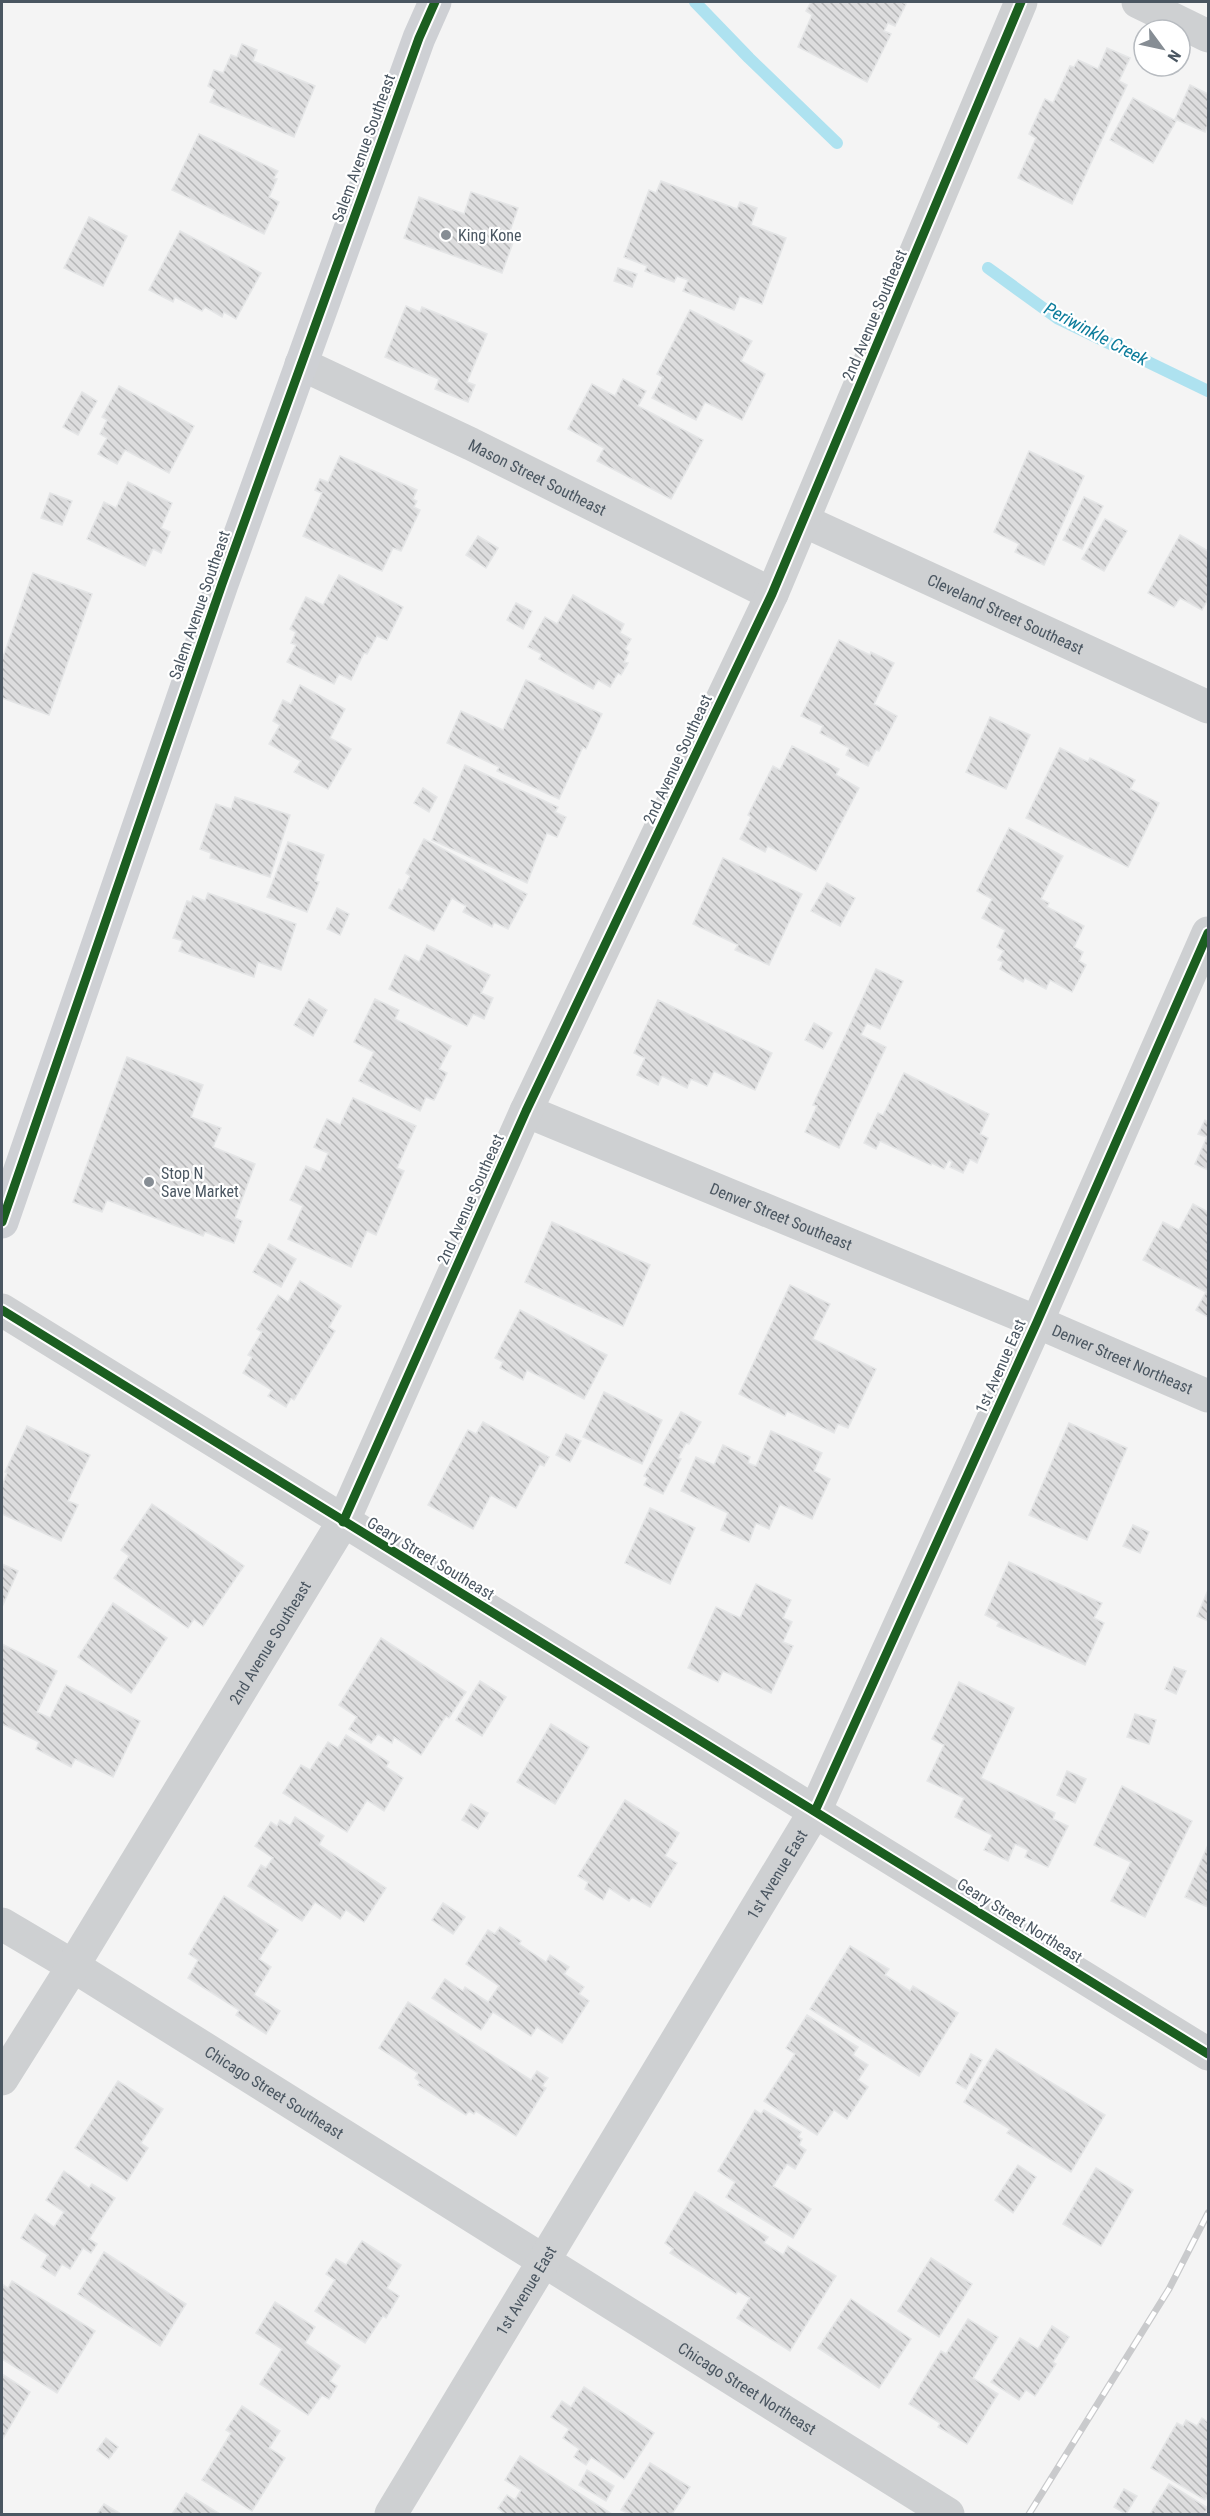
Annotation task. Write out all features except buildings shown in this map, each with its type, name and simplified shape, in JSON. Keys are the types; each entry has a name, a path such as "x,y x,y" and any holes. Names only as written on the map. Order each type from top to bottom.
{"main road":[{"name":"Salem Avenue Southeast","path":"2,1222 301,364 419,38 435,2"}],"street":[{"name":"2nd Avenue Southeast","path":"2,2079 74,1965 343,1522 526,1112 772,594 1021,2"},
{"path":"1138,2 1209,36"},
{"name":"Mason Street Southeast","path":"301,364 482,449 772,594"},
{"name":"Cleveland Street Southeast","path":"804,521 1209,707"},
{"name":"1st Avenue East","path":"391,2514 815,1811 1037,1322 1209,933"},
{"name":"Denver Street Southeast","path":"526,1112 1037,1322"},
{"name":"Geary Street Southeast","path":"2,1310 815,1811"},
{"name":"Denver Street Northeast","path":"1037,1322 1209,1396"},
{"name":"Geary Street Northeast","path":"815,1811 1209,2054"},
{"name":"Chicago Street Southeast","path":"2,1924 74,1965 544,2262"},
{"name":"Chicago Street Northeast","path":"544,2262 948,2514"}],"waterway":[{"name":"Periwinkle Creek","path":"695,2 837,143"},
{"name":"Periwinkle Creek","path":"988,268 1057,318 1208,391"}],"railway":[{"path":"1029,2514 1169,2289 1208,2213"}],"cycle path":[{"path":"2,1222 222,584 419,38 435,2"},
{"path":"343,1522 526,1111 772,594 1021,2"},
{"path":"815,1811 1037,1322 1208,933"},
{"path":"2,1310 1208,2054"}],"place":[{"name":"King Kone","path":"446,235"},
{"name":"Stop N Save Market","path":"149,1182"}]}
